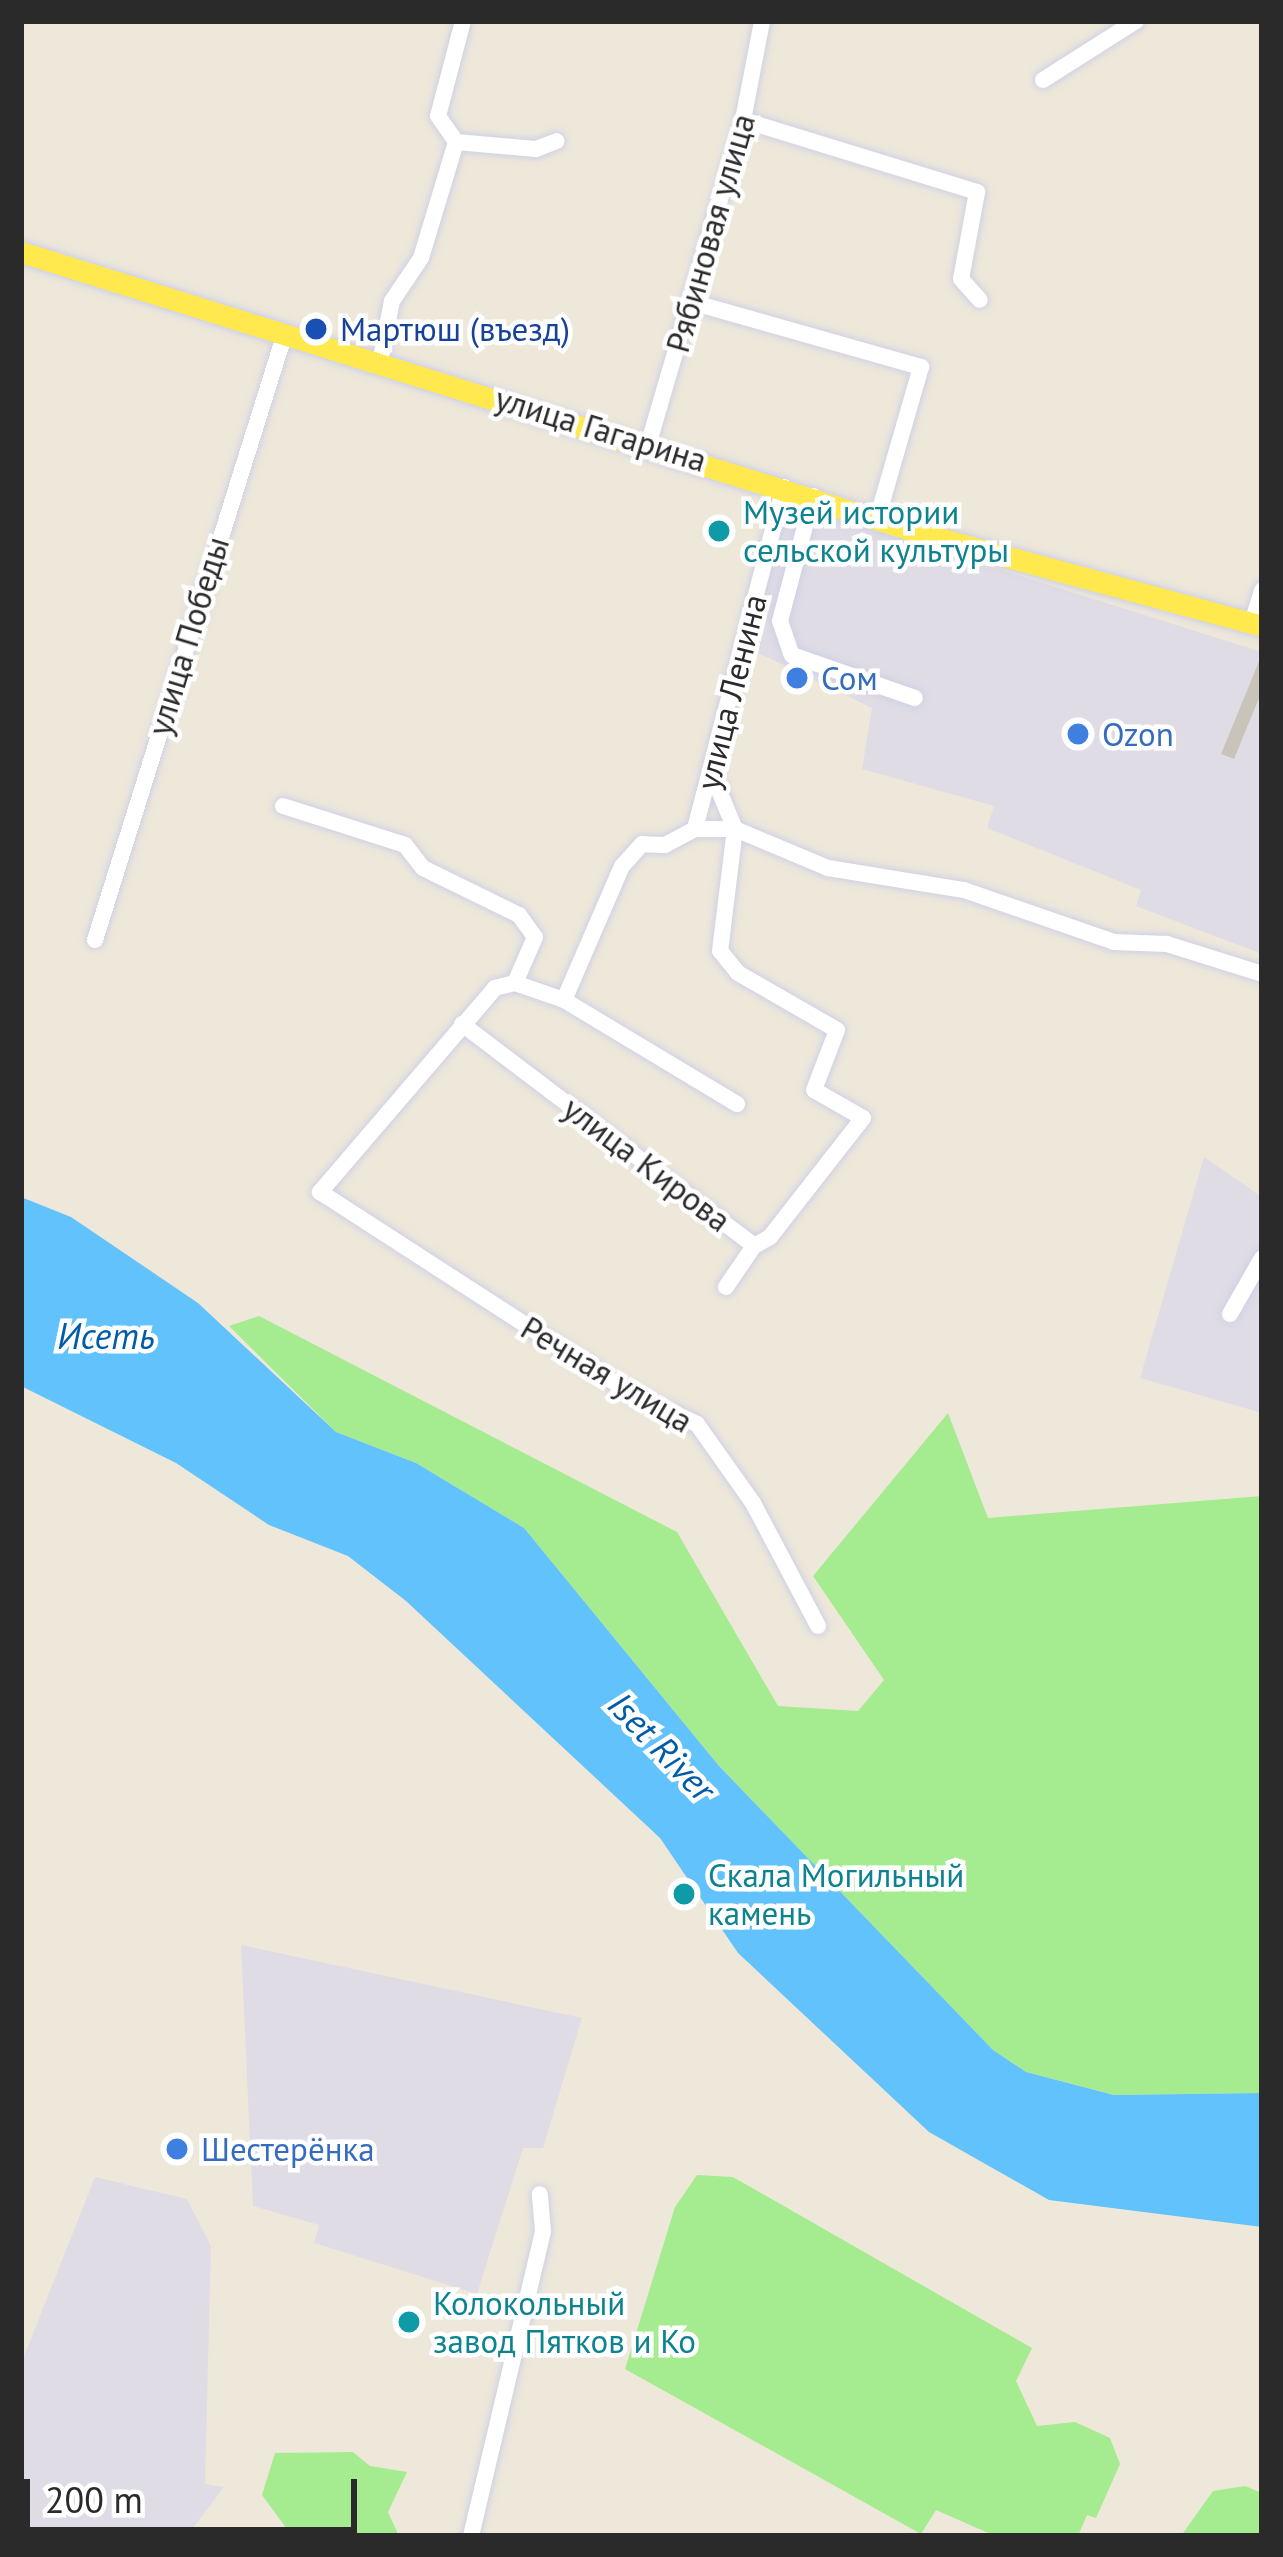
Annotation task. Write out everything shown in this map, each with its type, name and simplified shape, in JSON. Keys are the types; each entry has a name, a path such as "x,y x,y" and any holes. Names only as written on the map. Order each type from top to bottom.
{"main road":[{"name":"улица Гагарина","path":"21,252 649,442 877,519 1257,625"}],"street":[{"path":"456,142 438,116 463,21"},
{"name":"Рябиновая улица","path":"649,442 743,121 762,21"},
{"path":"1043,80 1136,21"},
{"path":"743,121 977,192 961,279 980,300"},
{"path":"456,142 536,149 557,141"},
{"path":"380,362 392,301 421,257 456,142"},
{"path":"692,302 921,367 877,519"},
{"name":"улица Победы","path":"94,940 285,333"},
{"name":"улица Ленина","path":"565,1000 622,866 642,844 665,845 695,829 784,487"},
{"path":"813,496 780,621 792,655 915,698"},
{"path":"1257,625 1262,591"},
{"path":"711,773 735,829"},
{"path":"283,806 405,844 423,868 519,915 535,937 515,983"},
{"path":"695,829 735,829 828,868 964,890 1114,942 1167,944 1262,974"},
{"name":"улица Кирова","path":"462,1024 754,1246 863,1118 814,1090 837,1030 737,973 720,951 735,829"},
{"path":"462,1024 495,988 515,983 565,1000 736,1104"},
{"name":"Речная улица","path":"462,1024 320,1192 631,1393 697,1424 753,1503 818,1626"},
{"path":"726,1287 754,1246"},
{"path":"1230,1314 1262,1258"},
{"path":"471,2536 543,2231 540,2194"}],"shaded area":[{"path":"789,503 1262,652 1262,954 1136,906 1141,890 987,828 994,806 862,769 872,708 748,648"},
{"path":"1204,1157 1262,1197 1262,1413 1140,1378"},
{"path":"241,1945 582,2018 543,2148 523,2148 477,2294 314,2243 319,2225 253,2206"},
{"path":"95,2177 187,2199 211,2246 205,2484 224,2487 187,2536 21,2536 21,2364"}],"green space":[{"path":"259,1316 677,1532 778,1706 858,1711 884,1680 813,1576 948,1413 988,1518 1262,1496 1262,2093 1115,2095 1026,2072 993,2050 719,1766 524,1528 416,1463 336,1432 229,1326"},
{"path":"697,2175 733,2177 1032,2348 1016,2381 1037,2426 1075,2422 1110,2438 1120,2464 1096,2518 1087,2515 1078,2536 995,2536 936,2510 921,2534 625,2369 675,2207"},
{"path":"353,2452 370,2466 407,2472 388,2512 399,2536 287,2529 262,2495 275,2453"},
{"path":"1245,2486 1262,2493 1262,2536 1181,2536 1213,2491"}],"water":[{"name":"Исеть","path":"21,1197 71,1217 198,1303 336,1432 416,1463 524,1528 719,1766 993,2050 1026,2072 1114,2095 1262,2093 1262,2227 1049,2200 929,2132 738,1953 660,1838 406,1601 348,1556 269,1525 176,1463 21,1386"}],"building":[{"path":"1262,654 1262,691 1234,759 1221,754"}],"place":[{"name":"Мартюш (въезд)","path":"316,329"},
{"name":"Музей истории сельской культуры","path":"719,531"},
{"name":"Сом","path":"797,678"},
{"name":"Ozon","path":"1078,734"},
{"name":"Скала Могильный камень","path":"684,1894"},
{"name":"Шестерёнка","path":"177,2149"},
{"name":"Колокольный завод Пятков и Ко","path":"409,2322"}],"water label":[{"name":"Iset River","path":"662,1746"}]}
